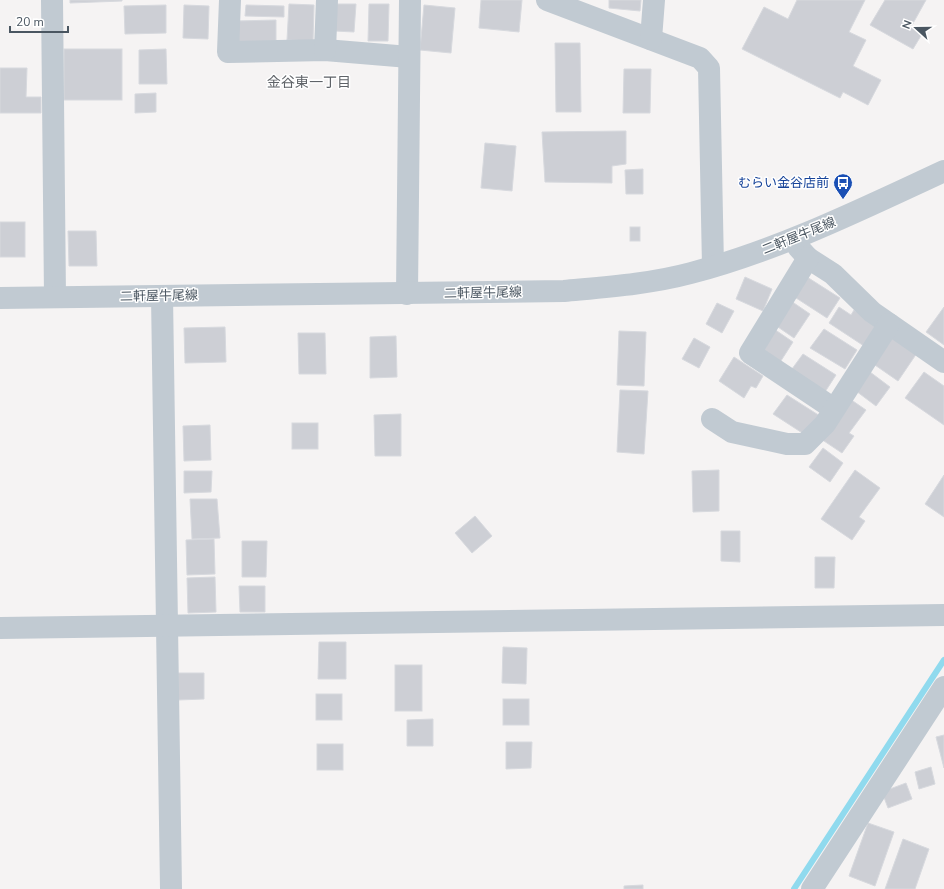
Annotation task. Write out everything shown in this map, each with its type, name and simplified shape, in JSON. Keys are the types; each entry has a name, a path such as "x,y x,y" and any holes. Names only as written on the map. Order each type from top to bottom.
{"street":[{"path":"52,0 55,298"},
{"path":"230,0 228,52 325,50 409,57"},
{"path":"325,50 327,0"},
{"path":"407,294 410,0"},
{"path":"547,0 700,58 709,68 713,266"},
{"path":"651,39 654,0"},
{"name":"二軒屋牛尾線","path":"0,298 407,294 580,290 619,286 691,273 753,254 848,216 944,171"},
{"path":"792,239 808,258 833,274 872,312 944,362"},
{"path":"808,258 750,353 834,409"},
{"path":"162,296 171,889"},
{"path":"712,419 732,432 787,444 805,444 825,424 889,324"},
{"path":"0,628 944,615"},
{"path":"812,889 944,687"}],"building":[{"path":"70,0 122,0 122,1 70,3"},
{"path":"481,0 522,0 519,32 479,28"},
{"path":"609,0 641,0 640,11 609,8"},
{"path":"797,0 865,0 849,32 866,40 853,66 881,80 868,105 843,92 840,98 742,49 764,7 788,19"},
{"path":"885,0 926,0 911,27 922,34 913,49 870,25"},
{"path":"289,4 314,5 313,41 287,40"},
{"path":"336,4 356,4 354,32 335,31"},
{"path":"369,4 389,4 388,41 368,41"},
{"path":"166,5 166,33 125,34 124,6"},
{"path":"184,5 209,6 208,39 183,38"},
{"path":"246,5 284,6 284,17 245,16"},
{"path":"424,5 455,8 451,53 420,50"},
{"path":"276,20 276,41 237,42 236,21"},
{"path":"555,43 580,43 581,112 556,112"},
{"path":"64,49 122,49 122,100 64,100"},
{"path":"166,49 167,84 139,84 139,50"},
{"path":"0,68 27,68 26,97 41,97 41,113 0,113"},
{"path":"624,69 651,69 650,113 623,113"},
{"path":"156,93 156,112 135,113 135,94"},
{"path":"626,131 626,164 612,166 612,183 545,182 542,132"},
{"path":"485,143 516,146 512,191 481,188"},
{"path":"643,169 643,194 626,194 625,170"},
{"path":"0,222 25,222 25,257 0,257"},
{"path":"630,227 640,227 640,241 630,241"},
{"path":"68,231 96,231 97,266 69,266"},
{"path":"745,277 772,289 763,311 736,299"},
{"path":"807,277 840,298 827,318 793,296"},
{"path":"791,301 810,314 794,338 775,325"},
{"path":"717,303 734,311 722,333 706,324"},
{"path":"839,307 851,315 854,310 877,325 864,346 829,323"},
{"path":"944,307 944,345 926,332"},
{"path":"225,327 226,362 185,363 184,328"},
{"path":"774,329 793,342 777,367 757,354"},
{"path":"824,329 857,350 845,369 810,348"},
{"path":"619,331 646,332 644,386 617,385"},
{"path":"298,333 325,333 326,374 299,374"},
{"path":"396,336 397,377 370,378 370,337"},
{"path":"890,336 917,353 898,381 872,363"},
{"path":"694,338 710,347 699,368 682,359"},
{"path":"803,354 836,375 823,395 789,373"},
{"path":"734,357 763,376 756,388 751,386 744,398 719,381"},
{"path":"870,372 890,387 876,406 856,391"},
{"path":"924,372 944,386 944,425 905,398"},
{"path":"620,390 648,391 644,454 617,452"},
{"path":"787,395 820,416 807,436 773,414"},
{"path":"850,399 866,410 849,433 854,436 842,453 821,439"},
{"path":"401,414 401,456 375,456 374,415"},
{"path":"292,423 318,423 318,449 292,449"},
{"path":"210,425 211,460 184,461 183,426"},
{"path":"823,448 843,463 830,482 809,467"},
{"path":"719,470 719,511 693,512 692,471"},
{"path":"855,470 880,488 859,517 865,521 852,540 821,519"},
{"path":"184,471 212,471 211,492 184,493"},
{"path":"944,475 944,517 925,504"},
{"path":"190,499 217,499 220,538 192,539"},
{"path":"475,516 492,536 472,553 455,533"},
{"path":"721,531 740,531 740,562 721,561"},
{"path":"214,539 215,574 187,575 186,540"},
{"path":"242,541 267,541 266,577 242,577"},
{"path":"815,557 835,557 834,588 815,588"},
{"path":"215,577 216,612 188,613 187,578"},
{"path":"239,586 265,586 265,612 240,612"},
{"path":"319,642 346,642 346,679 318,679"},
{"path":"503,647 527,648 526,684 502,683"},
{"path":"395,665 422,665 422,711 395,711"},
{"path":"178,673 204,673 204,699 178,700"},
{"path":"316,694 342,694 342,720 316,720"},
{"path":"503,699 529,699 529,725 503,725"},
{"path":"433,719 433,746 407,746 407,720"},
{"path":"944,735 944,768 936,737"},
{"path":"506,742 532,742 531,768 506,769"},
{"path":"317,744 343,744 343,770 317,770"},
{"path":"931,767 935,784 919,789 915,772"},
{"path":"906,783 912,799 888,808 882,792"},
{"path":"868,823 894,832 875,886 849,876"},
{"path":"903,839 929,849 915,889 885,889"},
{"path":"643,885 643,889 624,889 624,886"}],"waterway":[{"path":"794,889 944,660"}],"place":[{"name":"むらい金谷店前","path":"843,200"}],"district":[{"name":"金谷東一丁目","path":"309,82"}]}
